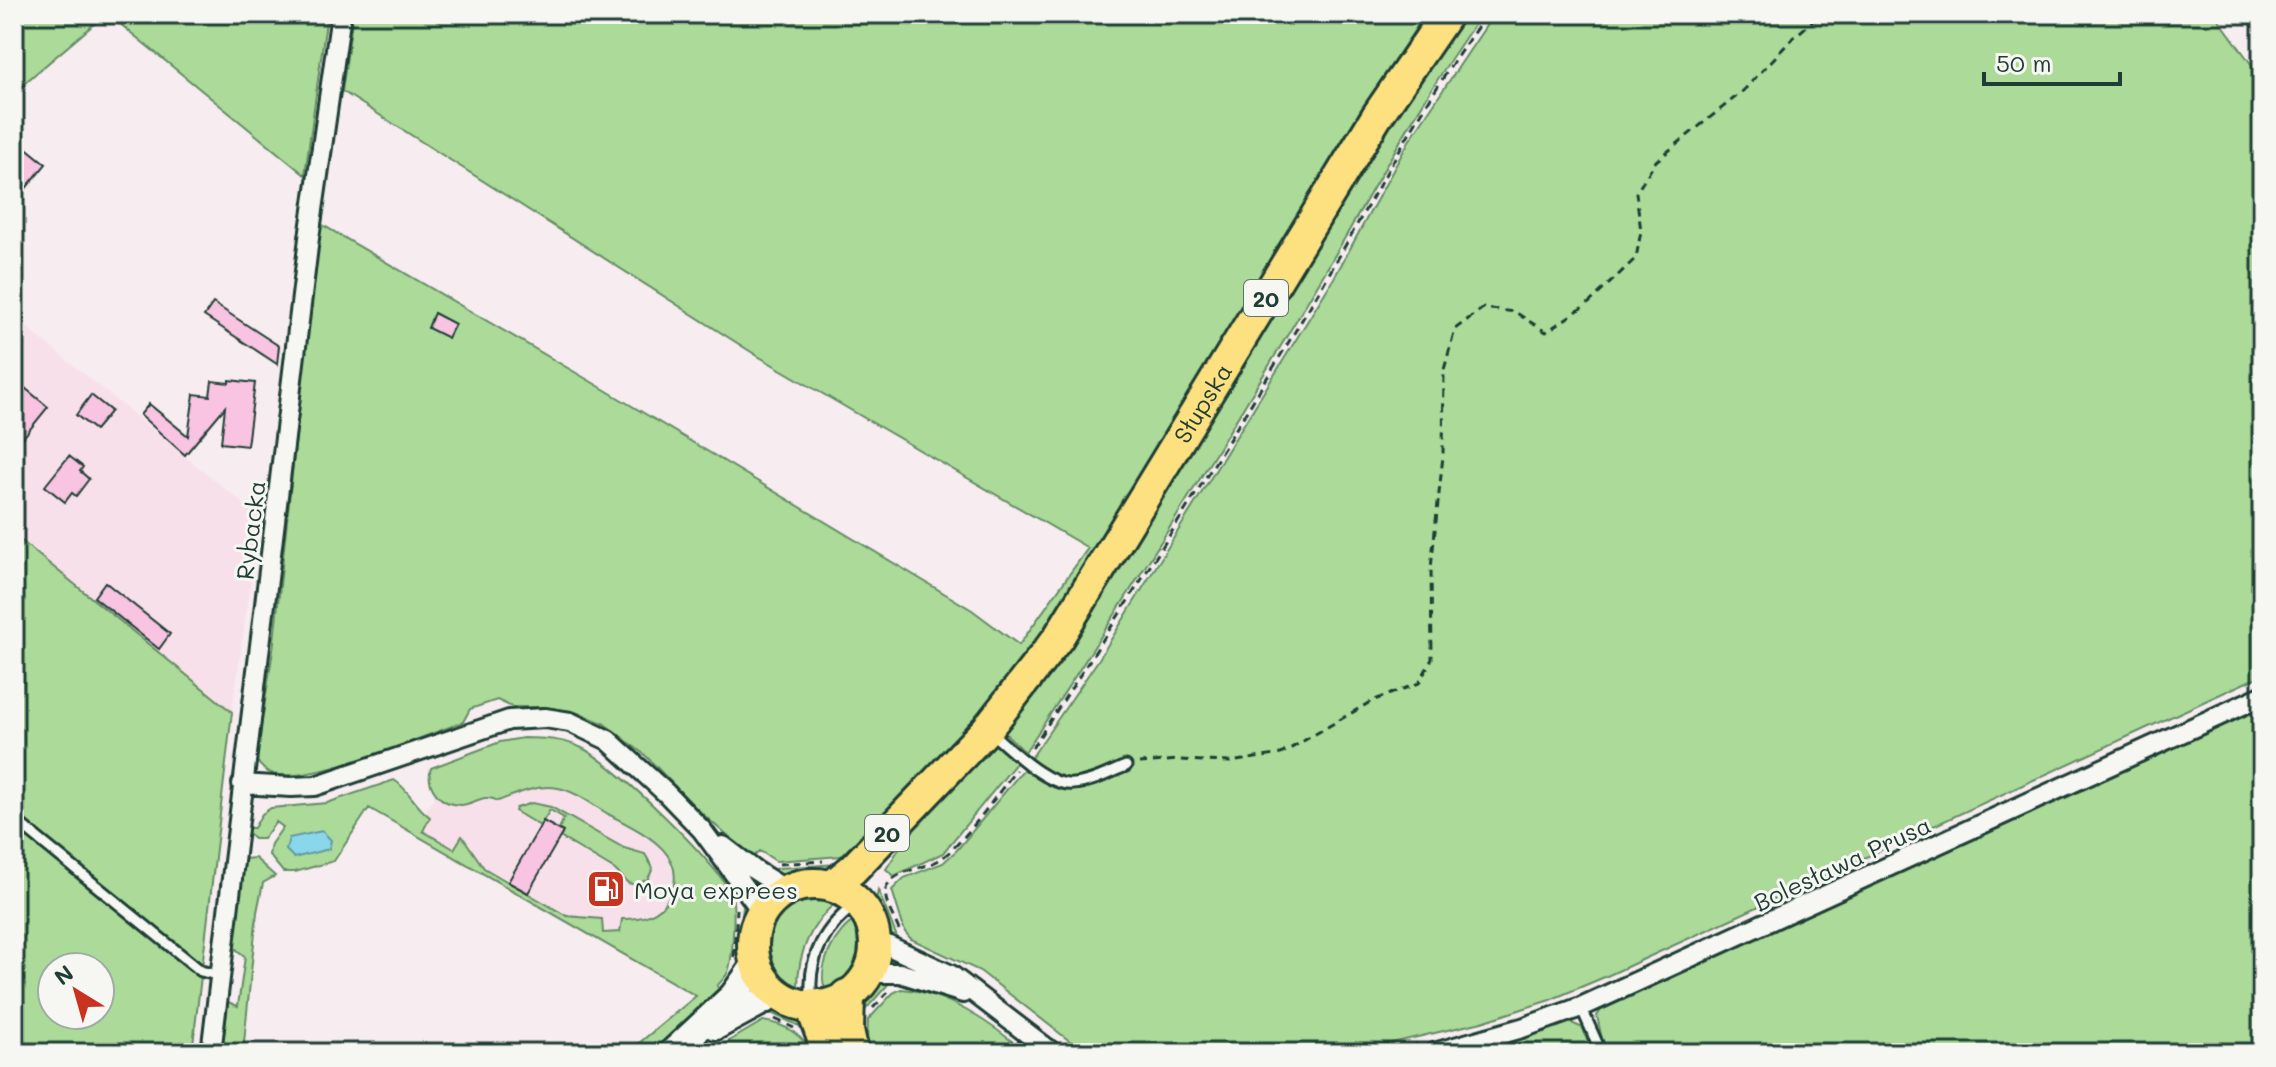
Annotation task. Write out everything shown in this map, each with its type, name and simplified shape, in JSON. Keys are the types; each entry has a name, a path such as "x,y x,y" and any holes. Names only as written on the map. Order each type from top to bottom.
{"highway":[{"path":"834,1053 846,1030 858,985"},
{"path":"813,1006 834,1053"}],"main road":[{"name":"Słupska","path":"832,886 853,869 941,779 987,729 1039,664 1091,586 1377,116 1447,14"},
{"name":"Słupska","path":"859,902 896,840 941,779"},
{"path":"809,883 832,886 859,902 888,938 858,985 825,1005 813,1006 794,1002 768,985 756,964 753,936 762,912 770,902 786,890 809,883"},
{"path":"675,1051 744,984 756,964"},
{"path":"675,1051 777,993"}],"street":[{"name":"Rybacka","path":"211,1053 309,238 341,14"},
{"name":"Bolesława Prusa","path":"1434,1053 1522,1028 1581,1007 2262,696"},
{"path":"242,784 315,786 498,723 519,718 545,718 581,726 608,740 702,830 786,890"},
{"path":"702,830 762,912"},
{"path":"888,938 951,975 1053,1053"},
{"path":"858,985 900,973 991,1004"}],"lane":[{"path":"987,729 1024,760 1061,784 1073,785 1126,766"},
{"path":"14,819 201,971 220,976"},
{"path":"813,1006 811,972 815,955 832,924 859,902"},
{"path":"1581,1007 1597,1043 1598,1053"}],"path":[{"path":"888,938 885,892 888,886 899,876 942,859 1024,760 1173,534 1368,208 1405,139 1487,14"},
{"path":"1126,766 1146,761 1231,762 1281,754 1372,701 1419,683 1432,659 1431,568 1443,456 1444,370 1455,329 1483,308 1515,312 1546,332 1589,303 1636,258 1641,231 1636,193 1656,161 1743,91 1794,37 1821,14"}],"shaded area":[{"path":"14,317 260,517 232,712 14,535"},
{"name":"Moya exprees","path":"514,756 660,839 690,875 697,996 414,833 442,782"}],"green space":[{"path":"14,14 106,14 27,81 14,97"},
{"path":"108,14 327,14 305,175"},
{"path":"353,14 1425,14 1364,108 1031,658 861,850 852,845 841,856 776,861 760,851 752,858 695,807 645,755 603,723 573,711 512,707 497,700 470,709 463,722 340,766 291,775 274,774 264,769 256,759 273,650 319,223 972,610 1019,645 1088,548 756,355 342,91"},
{"path":"1458,14 1482,14 1416,115 1245,406 1025,752 1004,732 1005,723"},
{"path":"1494,14 2215,14 2262,79 2262,675 1607,976 1550,1000 1482,1022 1349,1053 1085,1053 980,971 911,939 905,932 892,890 904,878 943,863 1023,770 1099,659 1334,278 1409,141"},
{"path":"14,535 232,712 192,1053 14,1053"},
{"path":"2262,708 2262,1053 1605,1053 1597,1016 1601,1010"},
{"path":"523,738 568,743 597,757 685,837 722,878 731,893 734,919 731,956 728,972 717,986 723,994 657,1053 627,1053 696,996 369,808 334,861 295,872 283,872 269,855 271,844 283,827 276,822 263,839 254,839 246,832 247,828 254,828 262,814 271,808 327,803 394,780 430,817 423,831 454,849 462,836 484,868 567,916 602,919 603,933 620,932 622,919 643,917 655,912 669,897 674,881 674,868 668,856 646,836 577,795 558,788 542,787 498,801 484,798 462,805 447,802 436,794 430,782 431,768 500,742"},
{"path":"987,744 995,744 1017,762 943,853 894,876 886,869 916,823"},
{"path":"532,803 551,807 624,848 645,854 653,868 648,879 636,885 628,883 615,870 560,837 562,835 558,831 564,818 550,810 540,826 515,811"},
{"path":"255,858 275,876 263,883 257,912 243,1053 222,1053 228,1002 238,1006 245,957 233,946 244,859"},
{"path":"839,864 828,875 789,878 768,871 778,868"},
{"path":"878,890 899,945 887,934 880,921 876,906"},
{"path":"821,894 836,902 808,940 795,988 779,976 769,962 766,947 768,932 774,918 786,906"},
{"path":"744,895 750,910 747,954 746,963 737,971"},
{"path":"857,919 863,942 859,962 846,979 826,991 823,982 825,961 835,940"},
{"path":"891,981 858,1018 861,993 875,984"},
{"path":"901,989 935,996 968,1011 1026,1053 860,1053 859,1043 867,1040 868,1020 893,993"},
{"path":"779,1004 805,1016 808,1030 766,1011"},
{"path":"763,1021 792,1031 803,1040 811,1053 709,1053"},
{"path":"1569,1022 1583,1028 1592,1053 1468,1053 1524,1038"}],"water":[{"path":"322,831 331,840 329,849 294,858 286,850 289,838"}],"building":[{"path":"14,138 46,164 14,203"},
{"path":"213,303 279,346 277,364 204,316"},
{"path":"434,313 455,324 448,338 428,328"},
{"path":"14,379 48,407 14,449"},
{"path":"229,380 255,383 247,446 221,443 225,407 185,455 140,415 149,404 188,436 194,394 210,396 212,381 229,383"},
{"path":"91,395 111,411 95,430 76,415"},
{"path":"69,456 83,467 80,471 89,479 76,496 72,493 65,502 45,486"},
{"path":"105,582 170,634 159,649 94,597"},
{"path":"543,821 563,832 528,893 508,882"}],"place":[{"name":"Moya exprees","path":"606,889"}]}
